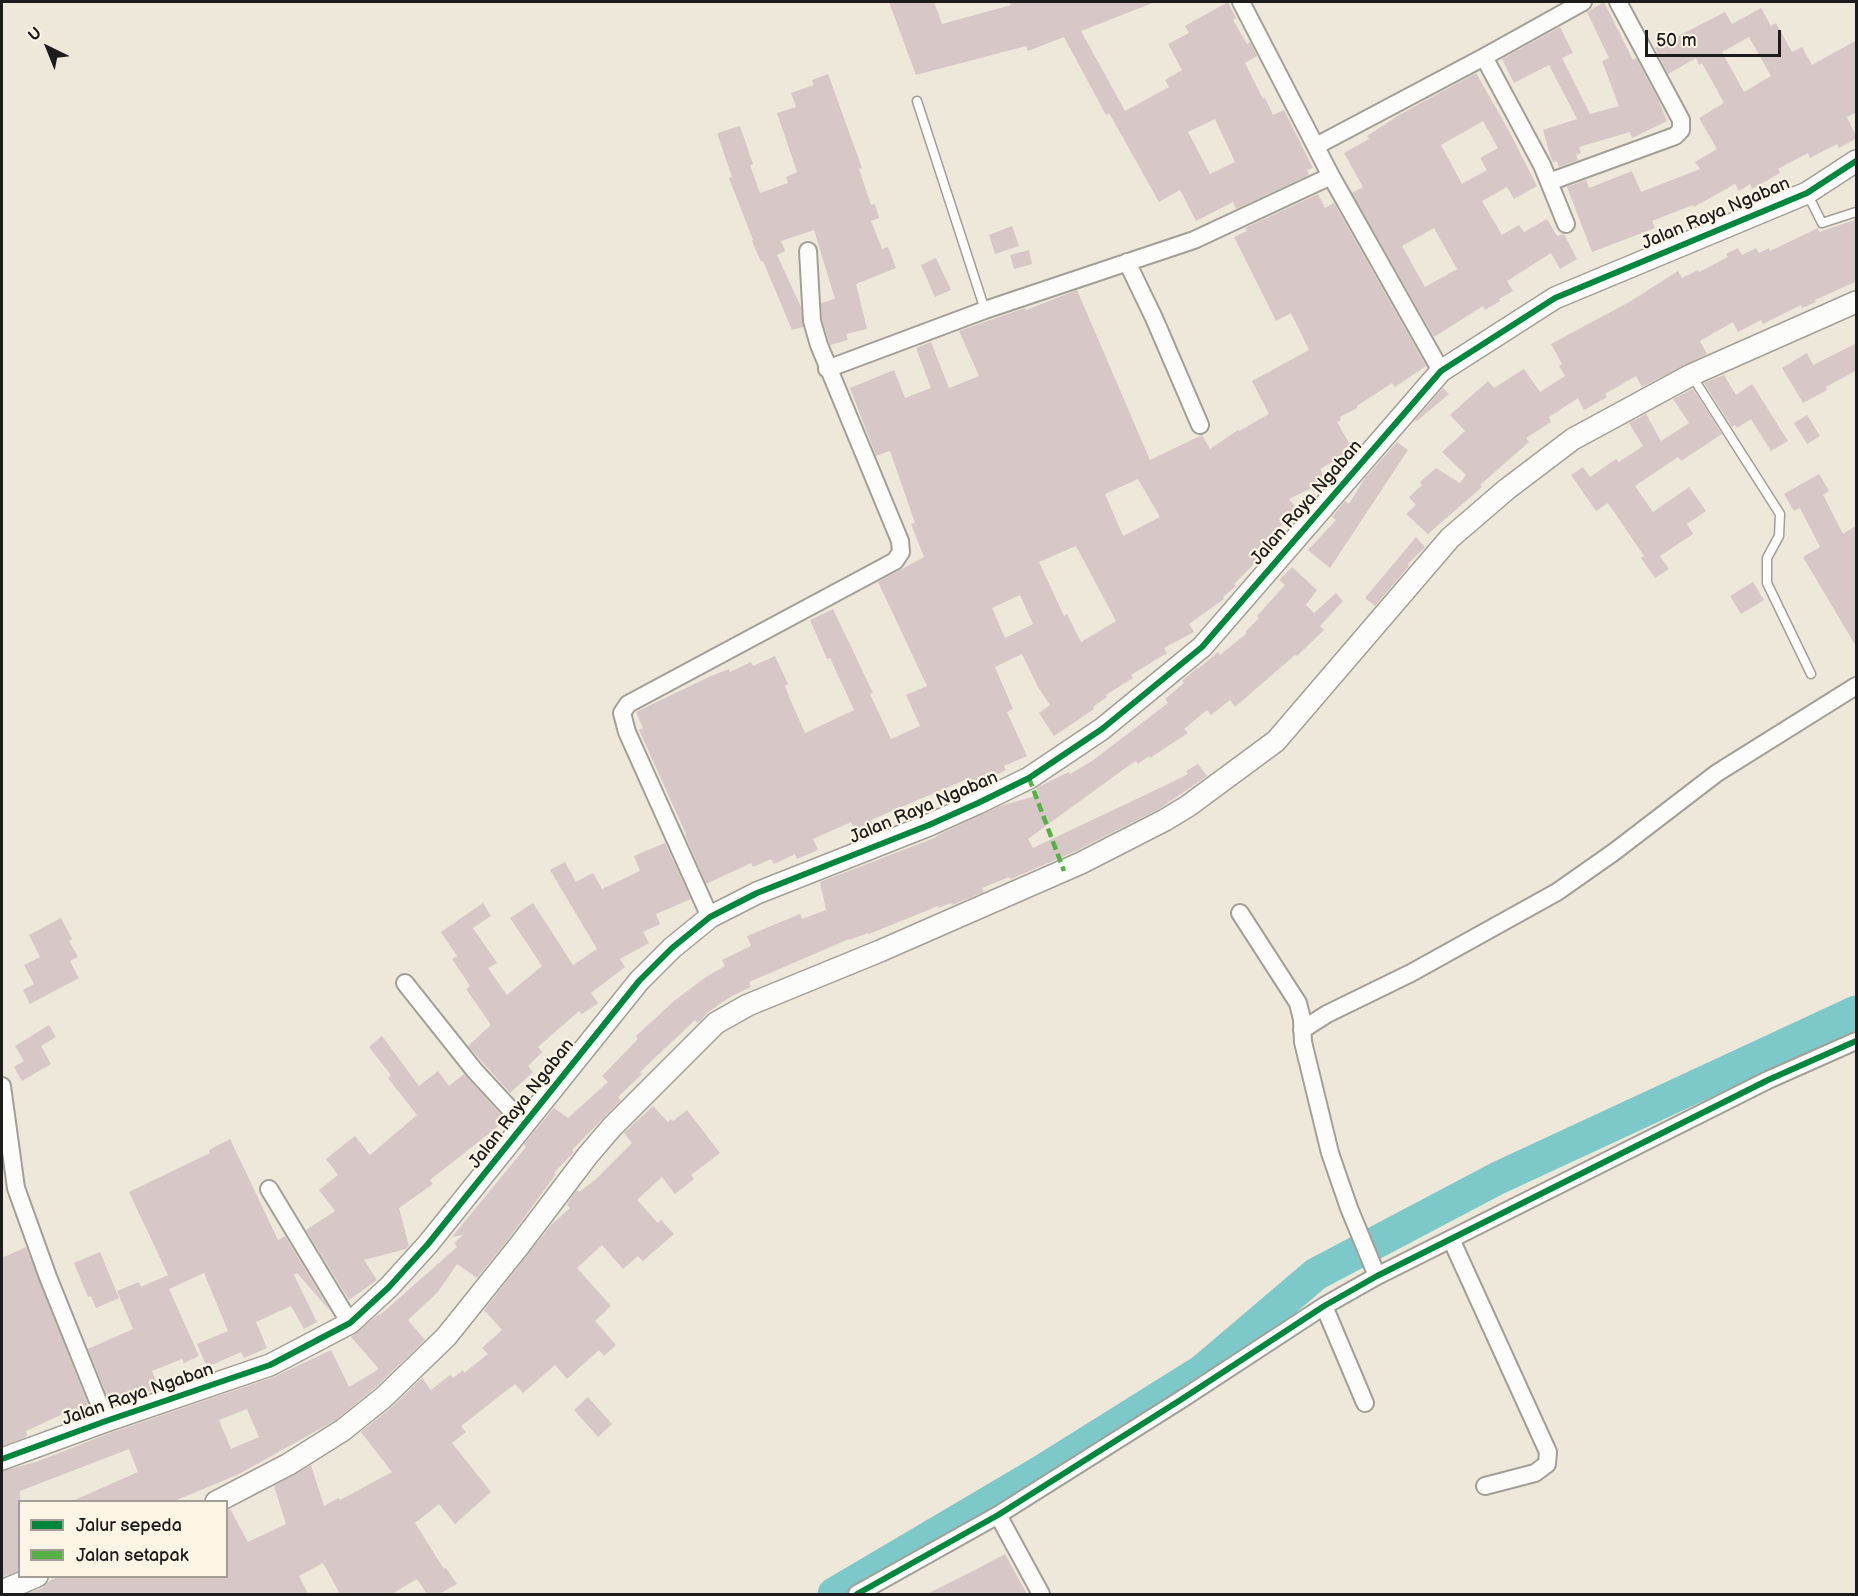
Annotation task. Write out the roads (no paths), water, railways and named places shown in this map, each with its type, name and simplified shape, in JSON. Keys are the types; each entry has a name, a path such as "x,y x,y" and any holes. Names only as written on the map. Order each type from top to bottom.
{"street":[{"path":"1241,2 1331,176 1441,371"},
{"path":"1316,146 1583,2"},
{"path":"1549,182 1675,136 1681,130 1681,120 1618,2"},
{"path":"1484,57 1549,182 1566,224"},
{"name":"Jalan Raya Ngaban","path":"2,1460 106,1421 270,1365 350,1323 389,1287 428,1244 639,981 672,948 710,917 757,893 929,825 1029,778 1102,729 1202,647 1441,371 1555,298 1809,197 1857,161"},
{"path":"827,369 985,310 1194,240 1331,176"},
{"path":"710,917 627,732 622,713 628,704 895,561 901,552 900,542 827,369 812,321 808,251"},
{"path":"1127,262 1200,425"},
{"path":"220,1500 289,1464 343,1430 384,1397 446,1337 612,1127 716,1023 748,1005 1081,863 1188,806 1276,741 1450,538 1507,489 1573,439 1691,375 1857,302"},
{"path":"1302,1030 1327,1014 1411,973 1557,892 1614,852 1717,772 1857,686"},
{"path":"1240,913 1298,1002 1301,1011 1303,1042 1330,1153 1349,1208 1377,1276"},
{"path":"405,983 475,1071 524,1124"},
{"path":"856,1594 998,1515 1324,1306 1377,1276 1768,1080 1857,1041"},
{"path":"2,1086 13,1193 31,1230 106,1421"},
{"path":"269,1189 350,1323"},
{"path":"1451,1239 1548,1452 1546,1464 1534,1473 1485,1486"},
{"path":"1324,1306 1365,1403"},
{"path":"998,1515 1041,1594"},
{"path":"2,1591 32,1578"}],"lane":[{"path":"917,101 985,310"},
{"path":"1809,197 1824,224 1857,212"},
{"path":"1691,375 1780,514 1779,536 1767,558 1767,583 1811,674"}],"waterway":[{"path":"834,1594 1039,1473 1202,1371 1316,1274 1498,1178 1856,1012"}]}
